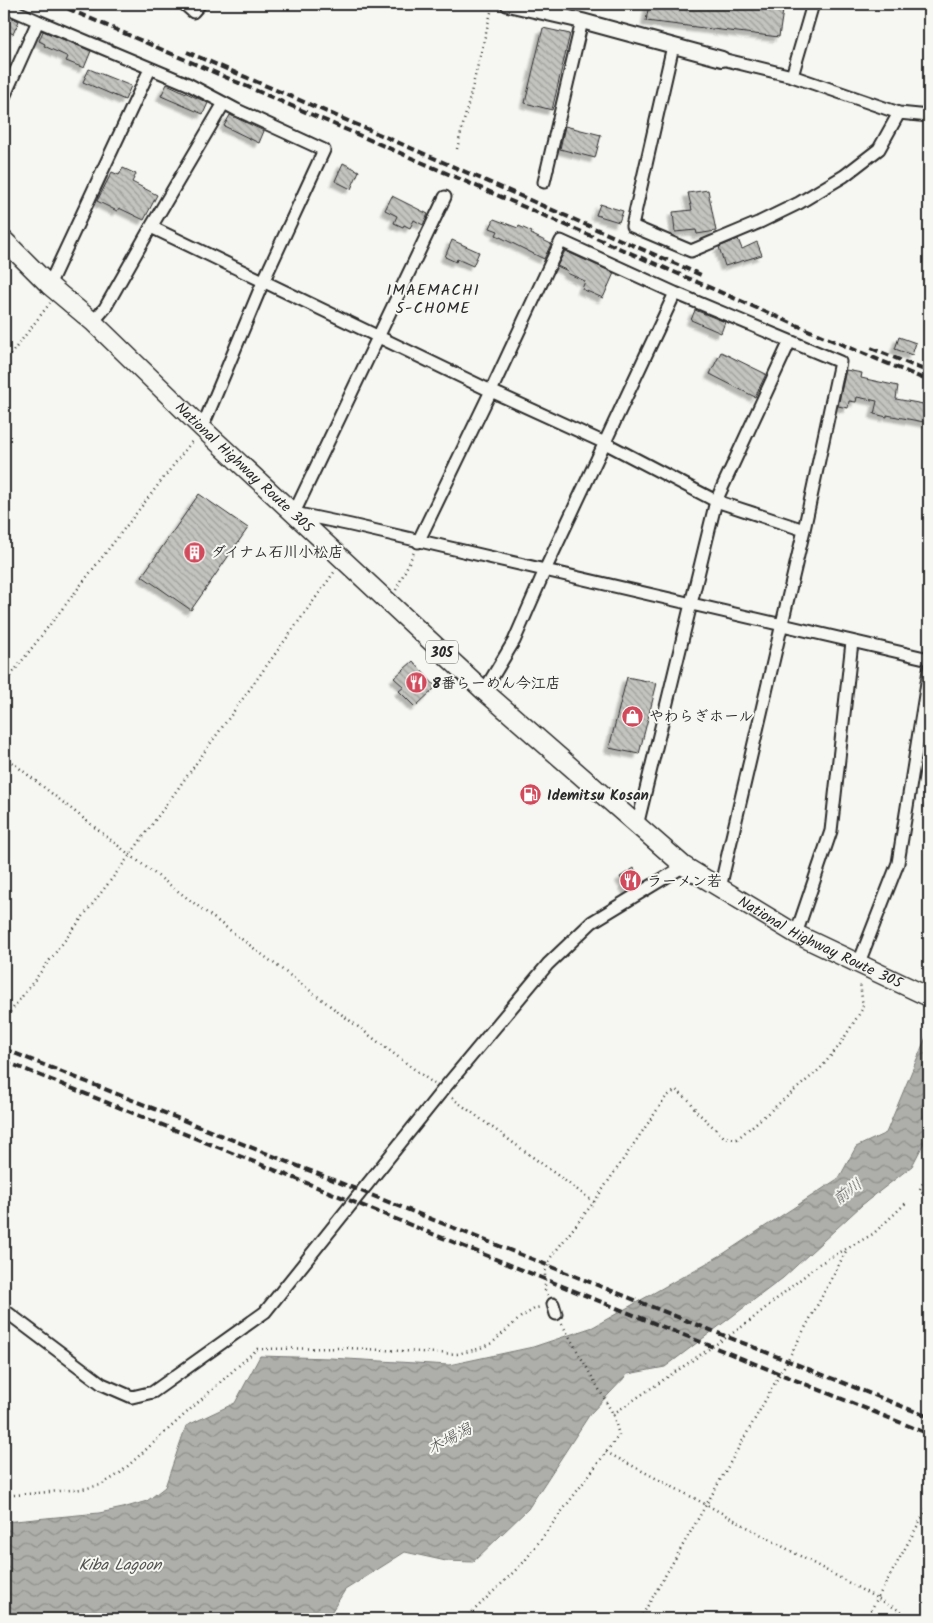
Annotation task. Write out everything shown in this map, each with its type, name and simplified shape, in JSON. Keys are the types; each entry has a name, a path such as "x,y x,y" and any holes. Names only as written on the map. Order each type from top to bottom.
{"highway":[{"name":"National Highway Route 305","path":"4,240 484,691 684,866 796,934 929,997"}],"street":[{"path":"184,4 193,12 200,4"},
{"path":"508,4 582,21 792,76 899,113 929,116"},
{"path":"792,76 813,4"},
{"path":"4,6 188,84 324,150 263,282 202,428"},
{"path":"4,97 38,21"},
{"path":"544,182 582,21"},
{"path":"673,46 632,226 691,251 760,222 798,203 844,176 879,150 899,113"},
{"path":"54,288 150,69"},
{"path":"93,322 106,308 224,103"},
{"path":"445,196 294,514 351,525 929,659"},
{"path":"151,227 491,391 605,443 716,501 804,530"},
{"path":"418,542 561,241 675,293 840,362 804,530 720,888"},
{"path":"484,691 514,642 545,570 675,293"},
{"path":"637,826 716,501 790,341"},
{"path":"796,934 832,831 852,642"},
{"path":"858,965 898,863 929,670"},
{"path":"4,1310 102,1384 132,1397 153,1392 265,1312 442,1091 548,964 592,922 684,866"}],"path":[{"path":"457,149 493,4"},
{"path":"4,363 54,288"},
{"path":"4,684 202,428"},
{"path":"390,604 418,542"},
{"path":"4,1020 130,855 343,560"},
{"path":"4,756 130,855 442,1091 594,1202"},
{"path":"465,1619 524,1562 619,1435 613,1414 545,1290 545,1272 551,1257 594,1202 666,1097 676,1090 690,1101 697,1112 724,1137 737,1139 820,1069 839,1046 863,1008 858,965"},
{"path":"929,1170 920,1189 929,1205"},
{"path":"613,1414 746,1324 819,1264 873,1234 906,1203"},
{"path":"640,1619 707,1504 811,1318 847,1249"},
{"path":"4,1496 82,1489 101,1485 119,1474 257,1348 348,1348 457,1354 478,1349 492,1343 536,1308 555,1309"},
{"path":"606,1452 707,1504 914,1619"},
{"path":"866,1619 929,1504"}],"water":[{"path":"929,1030 929,1133 912,1166 862,1205 783,1278 665,1367 628,1374 590,1414 528,1509 473,1562 446,1561 405,1552 345,1590 327,1619 4,1619 4,1522 99,1513 147,1501 165,1487 186,1426 235,1403 260,1356 449,1365 533,1347 593,1327 723,1254 839,1178 856,1147 886,1133"}],"building":[{"path":"649,4 784,4 779,37 646,21"},
{"path":"4,14 19,21 13,34 4,29"},
{"path":"543,28 570,34 552,110 525,103"},
{"path":"43,31 91,51 84,68 66,61 68,57 44,46 45,44 39,41"},
{"path":"89,69 131,86 125,100 83,82"},
{"path":"167,84 208,103 203,114 161,96"},
{"path":"230,115 264,131 259,143 224,126"},
{"path":"565,126 601,135 595,158 560,149"},
{"path":"343,163 359,171 351,189 335,181"},
{"path":"123,168 136,174 132,182 157,195 144,220 119,208 117,211 97,201 112,172 119,175"},
{"path":"708,190 716,231 697,234 696,230 675,232 673,212 692,210 688,193"},
{"path":"392,196 428,214 423,225 414,220 410,228 394,223 397,216 385,210"},
{"path":"600,204 623,211 619,222 596,215"},
{"path":"494,219 518,228 519,226 551,244 544,259 496,235 498,231 490,228"},
{"path":"738,239 742,249 757,242 762,255 725,266 719,247"},
{"path":"452,240 479,252 473,266 457,259 456,262 445,257"},
{"path":"565,251 614,273 603,298 582,289 585,281 557,266"},
{"path":"695,310 725,322 721,333 691,320"},
{"path":"899,337 916,343 912,355 895,349"},
{"path":"721,352 766,374 755,397 710,374"},
{"path":"846,370 862,373 861,378 898,386 896,399 929,405 929,423 874,414 877,401 857,397 856,402 849,401 848,408 838,406"},
{"name":"ダイナム石川小松店","path":"199,494 248,528 191,610 142,576"},
{"name":"8番らーめん今江店","path":"413,661 436,687 415,707 399,691 404,687 394,678"},
{"name":"やわらぎホール","path":"627,677 657,683 639,754 609,748"},
{"name":"ラーメン若","path":"634,868 641,883 628,891 620,877"}],"railway":[{"path":"57,4 929,381"},
{"path":"187,52 701,275"},
{"path":"871,348 929,372"},
{"path":"4,1049 929,1417"},
{"path":"4,1061 929,1434"}],"place":[{"name":"ダイナム石川小松店","path":"195,552"},
{"name":"8番らーめん今江店","path":"416,683"},
{"name":"やわらぎホール","path":"633,716"},
{"name":"Idemitsu Kosan","path":"531,795"},
{"name":"ラーメン若","path":"631,881"}],"district":[{"name":"IMAEMACHI 5-CHOME","path":"433,298"}],"water label":[{"name":"前川","path":"847,1191"},
{"name":"木場潟","path":"449,1438"},
{"name":"Kiba Lagoon","path":"120,1564"}]}
